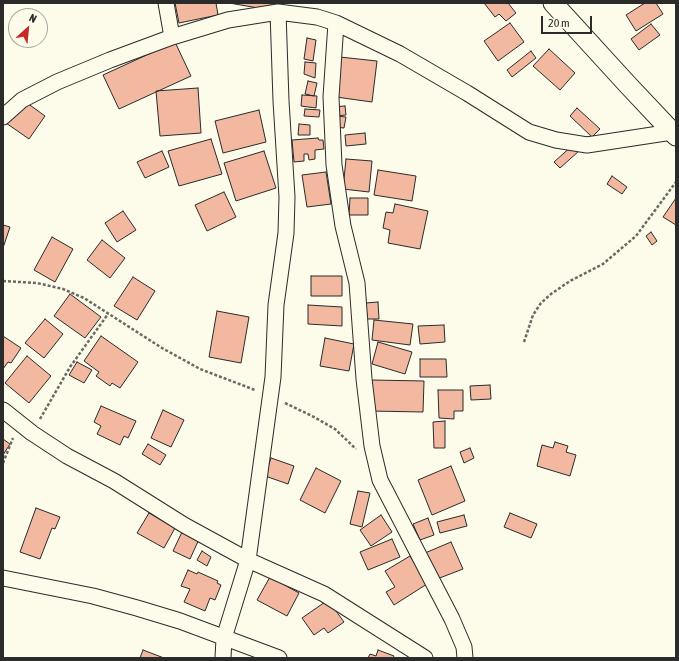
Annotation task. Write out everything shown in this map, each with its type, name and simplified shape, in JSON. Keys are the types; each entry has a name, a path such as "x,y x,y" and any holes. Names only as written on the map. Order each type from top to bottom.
{"street":[{"path":"166,3 172,37"},
{"path":"553,3 674,134"},
{"path":"224,658 224,638 248,560 273,377 276,306 286,233 278,12"},
{"path":"3,117 22,100 57,82 110,60 172,37 228,20 278,12 317,17 336,23 400,54 467,93 529,132 556,140 587,145 674,134"},
{"path":"336,23 332,97 334,165 343,226 356,283 364,379 372,446 380,480 452,619 464,648 466,658"},
{"path":"3,410 18,423 67,456 114,481 184,525 248,560 324,594 425,658"},
{"path":"3,578 100,598 180,621 279,658"}],"path":[{"path":"524,342 533,315 541,303 570,281 603,264 636,236 676,182"},
{"path":"3,281 37,283 63,289 84,298 162,348 200,369 270,396 314,417 335,429 358,452"},
{"path":"32,433 70,366 108,314"},
{"path":"3,463 18,423"}],"building":[{"path":"175,3 216,3 218,15 179,23"},
{"path":"229,3 271,3 270,10"},
{"path":"484,3 508,3 516,13 506,21 499,14 495,17"},
{"path":"645,3 656,3 663,14 636,31 626,15"},
{"path":"510,23 524,42 498,61 484,41"},
{"path":"651,24 660,35 639,50 631,39"},
{"path":"307,38 316,40 313,61 304,59"},
{"path":"175,42 191,76 119,109 103,75"},
{"path":"549,49 575,73 560,90 533,66"},
{"path":"531,51 536,58 512,77 507,70"},
{"path":"340,57 377,61 372,102 336,97"},
{"path":"305,62 316,63 315,78 304,74"},
{"path":"308,81 317,83 314,96 305,94"},
{"path":"198,88 201,133 160,136 156,91"},
{"path":"302,95 317,96 316,108 301,106"},
{"path":"23,100 45,116 29,139 6,123"},
{"path":"345,106 346,115 334,116 333,107"},
{"path":"577,108 600,129 592,137 570,116"},
{"path":"305,109 320,110 319,117 304,116"},
{"path":"259,110 266,142 223,153 215,121"},
{"path":"337,116 346,117 344,128 335,127"},
{"path":"299,124 310,125 310,135 298,135"},
{"path":"365,133 366,144 346,146 345,135"},
{"path":"318,138 319,140 323,140 324,149 315,150 315,159 309,160 308,154 304,154 304,161 294,162 292,140"},
{"path":"211,139 222,174 179,186 168,151"},
{"path":"573,145 579,151 560,168 554,162"},
{"path":"162,151 169,167 145,178 137,162"},
{"path":"264,151 276,188 236,201 224,163"},
{"path":"346,159 372,161 369,192 343,189"},
{"path":"378,170 416,176 412,201 374,195"},
{"path":"326,172 331,204 307,207 302,175"},
{"path":"612,176 627,187 622,194 607,184"},
{"path":"224,192 236,217 207,231 195,205"},
{"path":"350,198 368,198 368,215 349,215"},
{"path":"676,198 676,225 663,217"},
{"path":"395,204 428,211 420,249 388,243 390,230 383,228 386,212 393,213"},
{"path":"123,211 136,230 117,242 105,223"},
{"path":"3,225 10,227 3,248"},
{"path":"651,232 657,241 652,245 646,236"},
{"path":"52,237 73,249 55,282 34,270"},
{"path":"102,240 125,258 110,278 87,260"},
{"path":"311,276 342,276 342,296 311,296"},
{"path":"133,277 155,291 137,320 114,306"},
{"path":"70,294 101,317 85,338 54,316"},
{"path":"378,302 379,319 367,319 366,303"},
{"path":"308,305 342,307 342,326 308,324"},
{"path":"217,311 249,317 241,363 209,357"},
{"path":"45,319 63,334 44,358 25,343"},
{"path":"374,320 413,324 410,345 372,340"},
{"path":"444,325 445,342 420,344 418,326"},
{"path":"3,336 21,348 11,363 8,362 3,369"},
{"path":"101,336 138,362 120,388 112,383 110,386 96,376 99,372 84,361"},
{"path":"325,338 354,344 349,371 320,366"},
{"path":"378,342 412,352 405,374 372,364"},
{"path":"27,356 51,376 29,403 5,383"},
{"path":"420,359 446,359 447,377 420,377"},
{"path":"77,362 92,370 84,383 69,375"},
{"path":"371,380 424,381 423,412 370,411"},
{"path":"490,385 491,399 471,400 470,386"},
{"path":"438,390 463,390 463,411 454,411 454,419 439,418"},
{"path":"101,406 136,421 128,438 124,436 120,445 97,434 101,426 94,422"},
{"path":"163,410 184,420 171,447 151,438"},
{"path":"445,421 445,448 434,448 433,422"},
{"path":"3,439 10,444 3,455"},
{"path":"555,442 568,446 566,452 576,455 570,476 537,466 542,445 553,448"},
{"path":"148,444 166,455 160,465 142,454"},
{"path":"470,448 474,458 464,463 460,452"},
{"path":"271,458 294,466 288,484 265,476"},
{"path":"451,466 465,501 432,515 418,480"},
{"path":"316,468 341,481 325,513 300,500"},
{"path":"358,491 370,493 362,527 350,524"},
{"path":"36,508 60,517 55,529 52,528 40,559 20,552"},
{"path":"149,513 175,528 164,548 137,533"},
{"path":"510,513 537,524 531,538 504,527"},
{"path":"381,515 392,532 371,546 360,530"},
{"path":"464,515 467,526 440,533 437,522"},
{"path":"428,518 434,535 420,540 413,524"},
{"path":"183,530 200,537 190,559 173,551"},
{"path":"392,539 400,557 368,570 360,552"},
{"path":"451,542 463,569 437,579 425,553"},
{"path":"202,551 211,557 207,566 197,560"},
{"path":"410,556 427,584 394,605 386,592 395,587 385,571"},
{"path":"188,570 197,574 198,572 218,581 217,583 221,585 215,600 210,598 205,611 184,602 190,589 181,586"},
{"path":"270,577 299,593 287,616 257,600"},
{"path":"328,600 344,622 328,633 324,628 314,635 302,618"},
{"path":"143,650 164,658 140,658"},
{"path":"378,650 394,656 393,658 368,658 370,654 376,656"}]}
